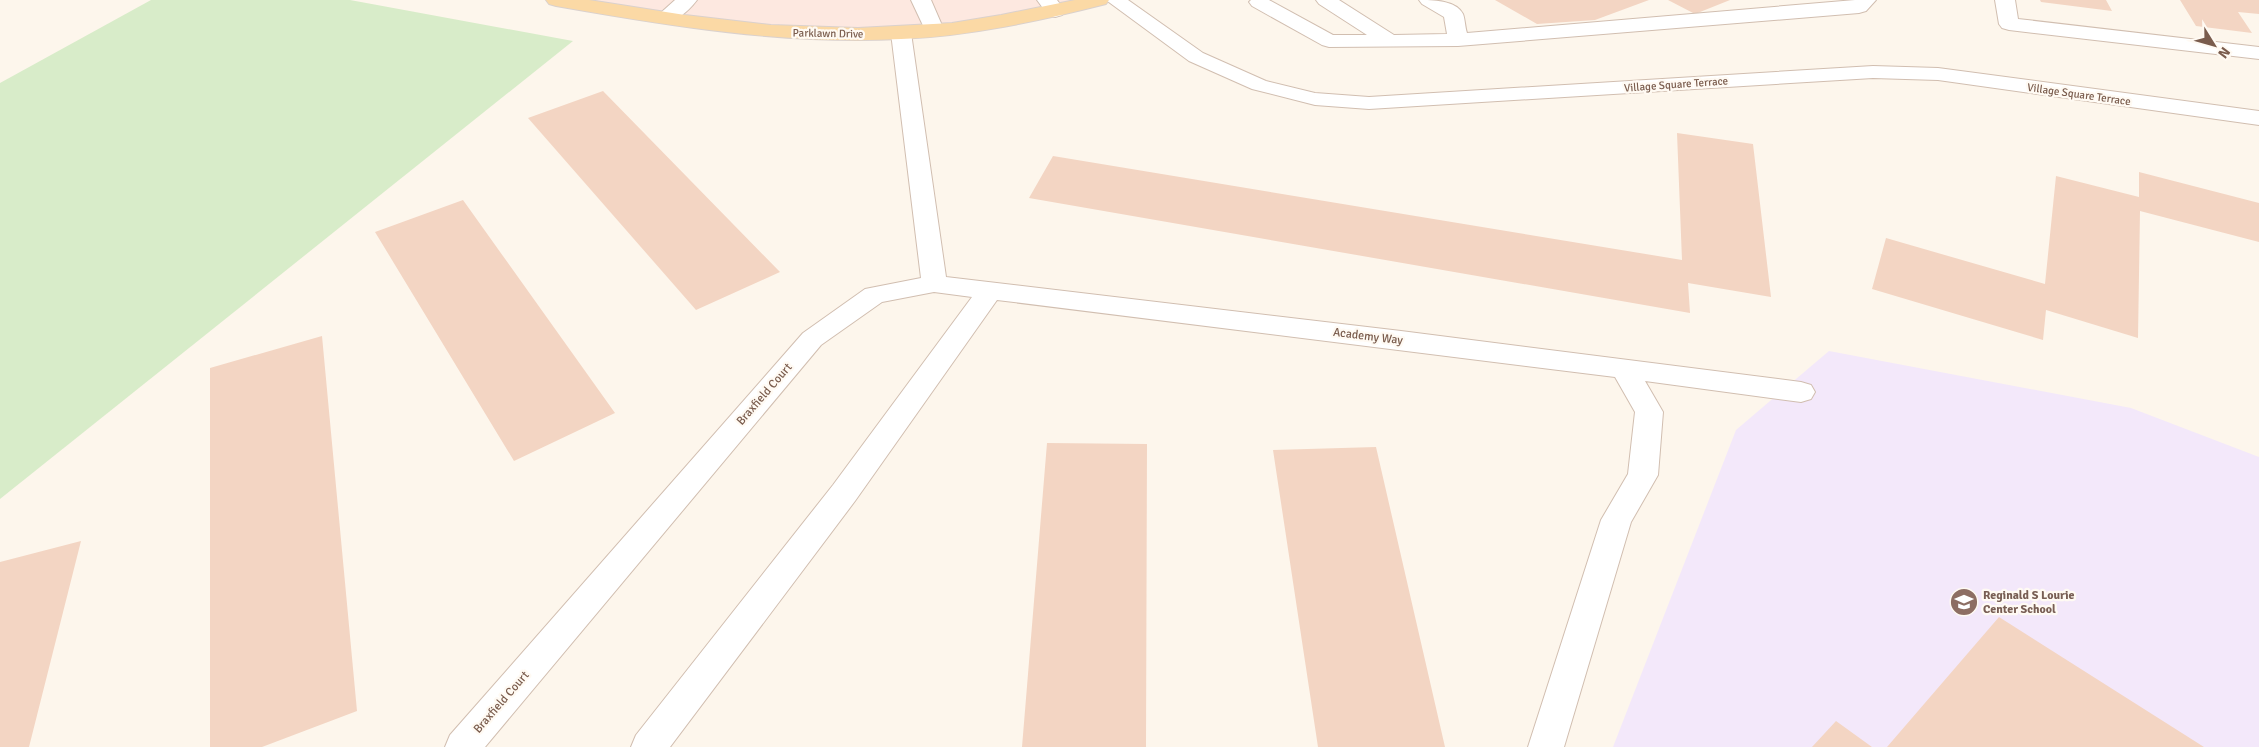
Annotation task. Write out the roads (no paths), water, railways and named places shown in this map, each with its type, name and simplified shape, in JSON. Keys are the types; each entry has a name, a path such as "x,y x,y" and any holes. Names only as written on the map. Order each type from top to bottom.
{"main road":[{"name":"Parklawn Drive","path":"556,0 693,23 793,33 901,33 934,30 1024,18 1051,5 1099,0"}],"street":[{"path":"665,18 687,0"},
{"path":"921,0 934,30"},
{"name":"Village Square Terrace","path":"1116,0 1196,57 1259,85 1315,99 1369,103 1873,72 1938,74 2259,118"},
{"path":"1326,0 1388,40"},
{"path":"1430,0 1453,14 1458,40"},
{"path":"1259,2 1328,41 1458,40 1859,7 1866,0"},
{"path":"2004,0 2009,24 2259,54"},
{"path":"901,33 934,284"},
{"name":"Academy Way","path":"934,284 1801,392"},
{"name":"Braxfield Court","path":"463,747 812,339 874,295 934,284"},
{"path":"649,747 844,493 990,291"},
{"path":"1546,747 1616,520 1643,476 1649,412 1624,369"}],"place":[{"name":"Reginald S Lourie Center School","path":"1964,602"}]}
